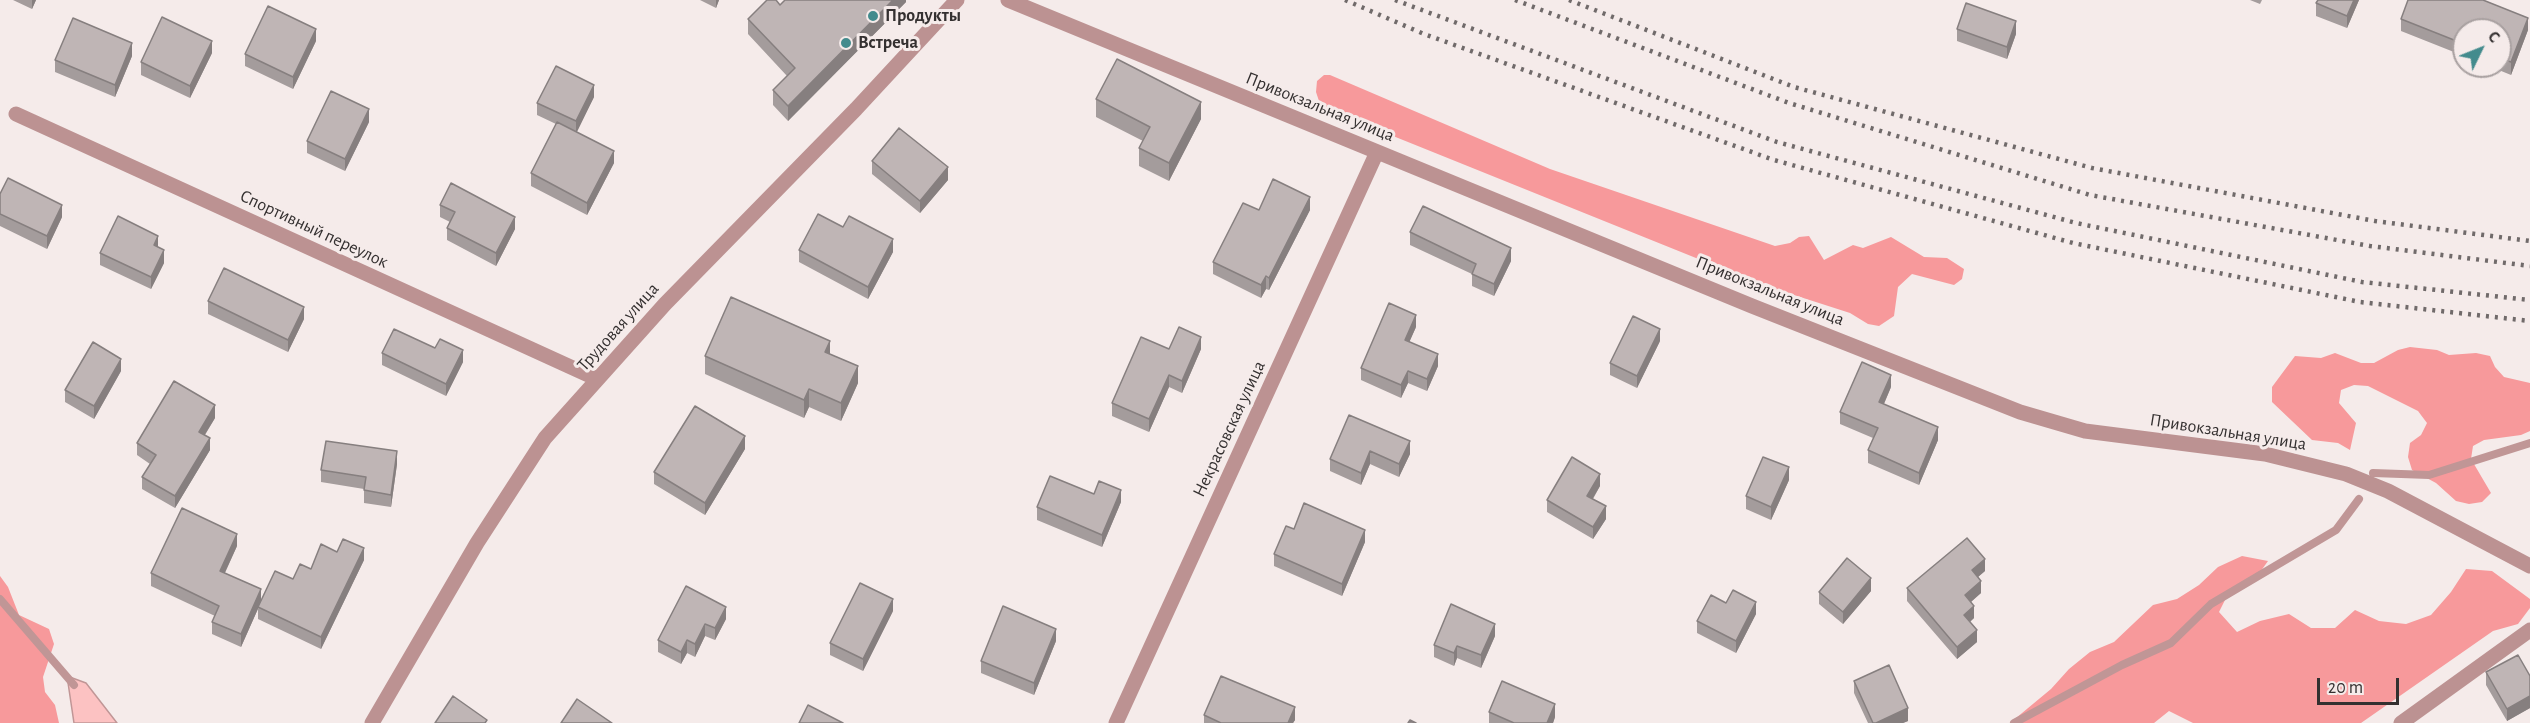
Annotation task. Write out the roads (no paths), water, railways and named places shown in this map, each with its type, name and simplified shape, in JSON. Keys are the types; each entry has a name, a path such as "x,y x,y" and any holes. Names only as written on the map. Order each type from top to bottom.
{"street":[{"name":"Привокзальная улица","path":"1008,0 1752,306 2020,412 2085,430 2265,454 2346,474 2388,491 2530,566"},
{"name":"Трудовая улица","path":"372,723 477,543 545,438 665,304 855,109 953,1"},
{"name":"Спортивный переулок","path":"16,114 597,379"},
{"name":"Некрасовская улица","path":"1116,723 1377,152"},
{"path":"2401,723 2530,630"}],"waterway":[{"path":"2373,473 2429,475 2530,443"},
{"path":"2014,723 2122,665 2171,643 2211,604 2336,530 2359,499"},
{"path":"0,599 74,685"}],"railway":[{"path":"1345,0 1424,34 1774,160 2073,243 2360,302 2530,321"},
{"path":"1395,0 1777,142 2076,223 2362,282 2530,300"},
{"path":"1515,0 1789,103 2090,195 2370,246 2530,266"},
{"path":"1569,0 1794,87 2092,168 2375,221 2530,241"}],"place":[{"name":"Продукты","path":"873,16"},
{"name":"Встреча","path":"846,43"}]}
